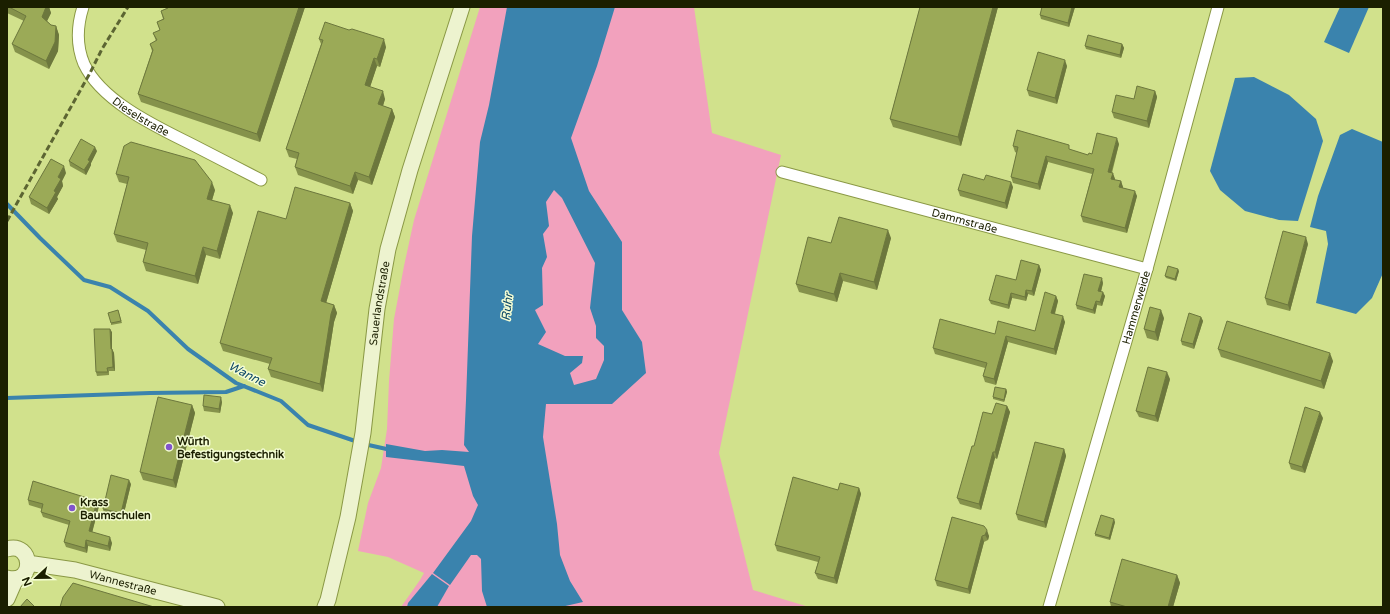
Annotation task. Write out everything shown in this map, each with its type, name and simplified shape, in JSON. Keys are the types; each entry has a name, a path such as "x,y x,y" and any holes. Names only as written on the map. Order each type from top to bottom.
{"street":[{"name":"Dieselstraße","path":"83,7 78,27 80,50 85,65 104,90 120,104 151,124 261,180"},
{"name":"Sauerlandstraße","path":"325,607 348,517 364,433 377,309 388,249 410,170 462,7"},
{"name":"Hammerweide","path":"1049,607 1147,269 1218,7"},
{"name":"Dammstraße","path":"782,172 1147,269"},
{"path":"7,549 15,548 20,550 27,557 28,564 25,573 12,578 14,583 7,599"},
{"name":"Wannestraße","path":"28,564 75,570 216,607"}],"shaded area":[{"path":"480,7 694,7 712,133 781,155 719,453 753,590 809,607 401,607 424,573 388,557 358,551 368,503 381,468 387,429 394,319 414,220"}],"water":[{"name":"Ruhr","path":"507,7 615,7 597,66 571,138 589,191 622,242 622,310 642,342 646,373 612,404 546,404 543,437 557,524 560,555 570,581 583,602 561,607 487,607 482,591 481,559 477,555 471,555 450,585 433,573 471,521 478,505 473,496 464,466 386,457 386,444 425,451 442,450 469,452 464,445 472,236 480,142 489,105","holes":["554,190 562,198 595,263 590,308 596,326 596,338 604,346 604,360 596,379 574,385 570,373 582,363 583,356 565,356 538,344 546,332 535,310 543,305 542,268 547,257 543,234 549,226 546,202"]},
{"path":"1340,7 1369,7 1349,53 1324,42"},
{"path":"1254,77 1289,95 1316,119 1323,141 1298,221 1279,220 1245,211 1220,190 1210,171 1235,78"},
{"path":"1352,129 1383,142 1383,273 1372,298 1356,314 1316,303 1328,244 1326,231 1310,227 1318,196 1340,135"},
{"path":"432,574 449,586 437,607 407,607 408,603"}],"building":[{"path":"9,7 46,7 42,17 51,25 56,26 55,42 46,61 12,44 26,16"},
{"path":"167,7 299,7 257,134 138,94 153,50 150,44 157,40 153,33 160,30 157,22 164,19 161,11 168,8"},
{"path":"920,7 993,7 958,137 890,119"},
{"path":"1042,7 1072,7 1068,23 1040,15"},
{"path":"325,22 384,39 377,59 374,58 365,85 383,91 378,104 392,109 369,177 355,172 350,186 295,167 299,153 286,149 323,40 319,39"},
{"path":"1088,35 1122,44 1120,55 1085,46"},
{"path":"1038,52 1065,60 1055,98 1027,90"},
{"path":"1137,86 1155,91 1147,121 1112,112 1116,95 1134,99"},
{"path":"1017,130 1069,145 1069,149 1088,155 1089,153 1092,154 1097,133 1117,138 1108,172 1113,173 1111,179 1121,181 1119,187 1135,191 1125,228 1081,216 1094,169 1046,156 1038,184 1011,177 1018,147 1013,146"},
{"path":"81,139 95,147 88,160 90,161 84,170 69,161"},
{"path":"131,142 195,160 212,182 207,199 230,205 217,251 203,247 195,276 143,262 148,243 114,234 129,177 116,174 124,146"},
{"path":"51,159 64,166 58,177 61,179 54,191 56,192 47,208 29,197"},
{"path":"963,174 984,180 986,175 1011,182 1005,203 958,190"},
{"path":"295,187 350,203 321,301 334,305 331,314 320,384 268,369 272,358 220,343 258,211 286,219"},
{"path":"839,217 888,230 874,282 840,273 834,294 796,284 808,237 831,243"},
{"path":"1283,231 1306,237 1288,305 1265,298"},
{"path":"1021,260 1039,265 1032,291 1026,290 1025,297 1011,293 1008,305 989,300 996,275 1016,280"},
{"path":"1168,266 1178,269 1175,279 1165,276"},
{"path":"1084,274 1102,278 1098,291 1103,292 1100,302 1096,301 1093,310 1076,305"},
{"path":"1045,292 1056,296 1051,313 1063,316 1054,349 1006,336 994,379 983,376 987,363 933,348 940,319 995,334 998,321 1035,331"},
{"path":"1150,307 1161,310 1155,332 1144,329"},
{"path":"118,310 121,321 111,323 108,313"},
{"path":"1189,313 1201,317 1193,344 1181,341"},
{"path":"1227,321 1330,353 1321,381 1218,349"},
{"path":"94,329 110,329 113,367 107,368 108,372 96,372"},
{"path":"1148,367 1167,372 1155,416 1136,411"},
{"path":"995,387 1006,389 1004,400 993,397"},
{"path":"204,395 221,397 219,409 203,406"},
{"name":"Würth Befestigungstechnik","path":"158,397 192,405 173,480 140,472"},
{"path":"996,403 1007,406 979,504 957,498 972,446 974,446 983,412 992,414"},
{"path":"1305,407 1320,412 1302,467 1289,463"},
{"path":"1035,442 1064,449 1044,522 1016,514"},
{"path":"111,475 129,480 121,513 103,509"},
{"path":"793,477 838,490 840,483 859,488 834,578 815,573 820,557 775,545"},
{"path":"33,481 97,501 89,531 110,537 108,546 86,540 85,548 64,542 70,521 41,512 43,504 28,500"},
{"path":"1101,515 1114,519 1109,538 1095,534"},
{"path":"952,517 984,526 987,530 985,535 982,536 968,589 935,580"},
{"path":"1122,559 1177,575 1168,607 1127,607 1110,602"},
{"path":"73,583 154,607 60,607 63,597"},
{"path":"27,599 35,607 20,607"}],"waterway":[{"name":"Wanne","path":"7,204 84,280 110,287 148,311 188,349 236,383 281,401 308,425 358,442"},
{"path":"7,398 226,392 244,386"},
{"name":"Wanne","path":"364,444 391,450"}],"railway":[{"path":"7,221 102,49 128,7"}],"place":[{"name":"Würth Befestigungstechnik","path":"169,447"},
{"name":"Krass Baumschulen","path":"72,508"}]}
